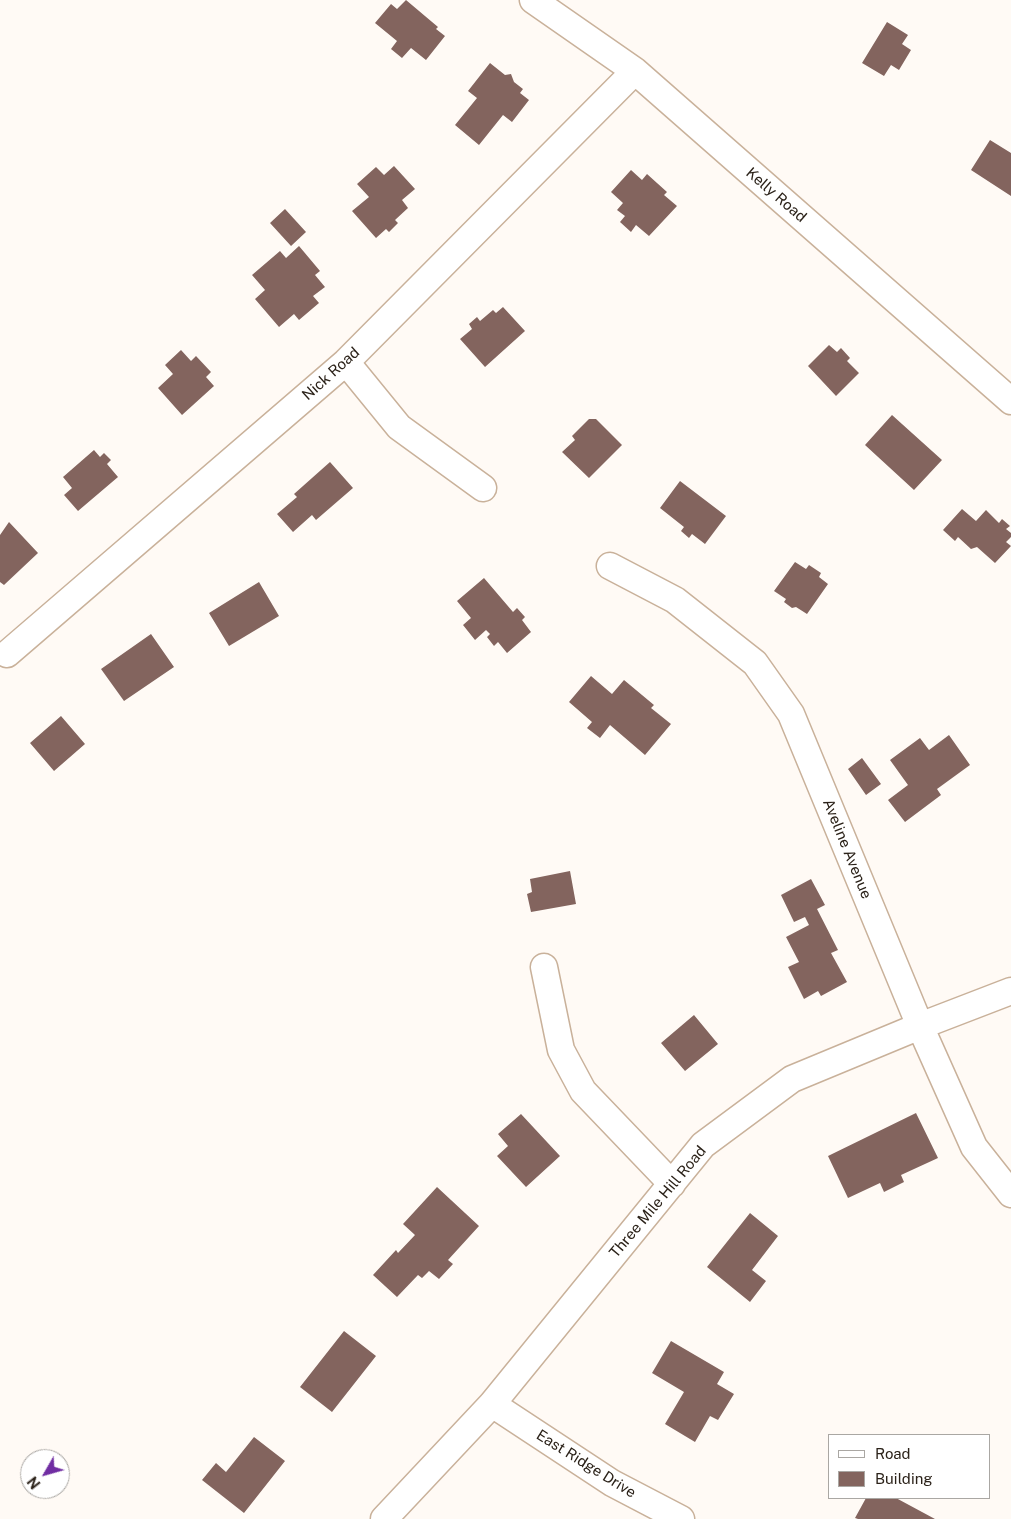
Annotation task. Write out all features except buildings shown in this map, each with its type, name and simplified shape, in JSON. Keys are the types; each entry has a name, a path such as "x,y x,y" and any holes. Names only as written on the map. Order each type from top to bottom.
{"street":[{"name":"Kelly Road","path":"533,0 635,71 1011,401"},
{"name":"Nick Road","path":"7,654 346,362 635,71"},
{"path":"346,362 399,427 483,488"},
{"name":"Aveline Avenue","path":"610,566 675,600 756,662 791,714 920,1026 974,1147 1011,1194"},
{"path":"544,967 561,1050 583,1091 672,1184"},
{"name":"Three Mile Hill Road","path":"384,1519 492,1404 703,1145 792,1079 1011,991"},
{"name":"East Ridge Drive","path":"492,1404 612,1483 681,1519"}]}
